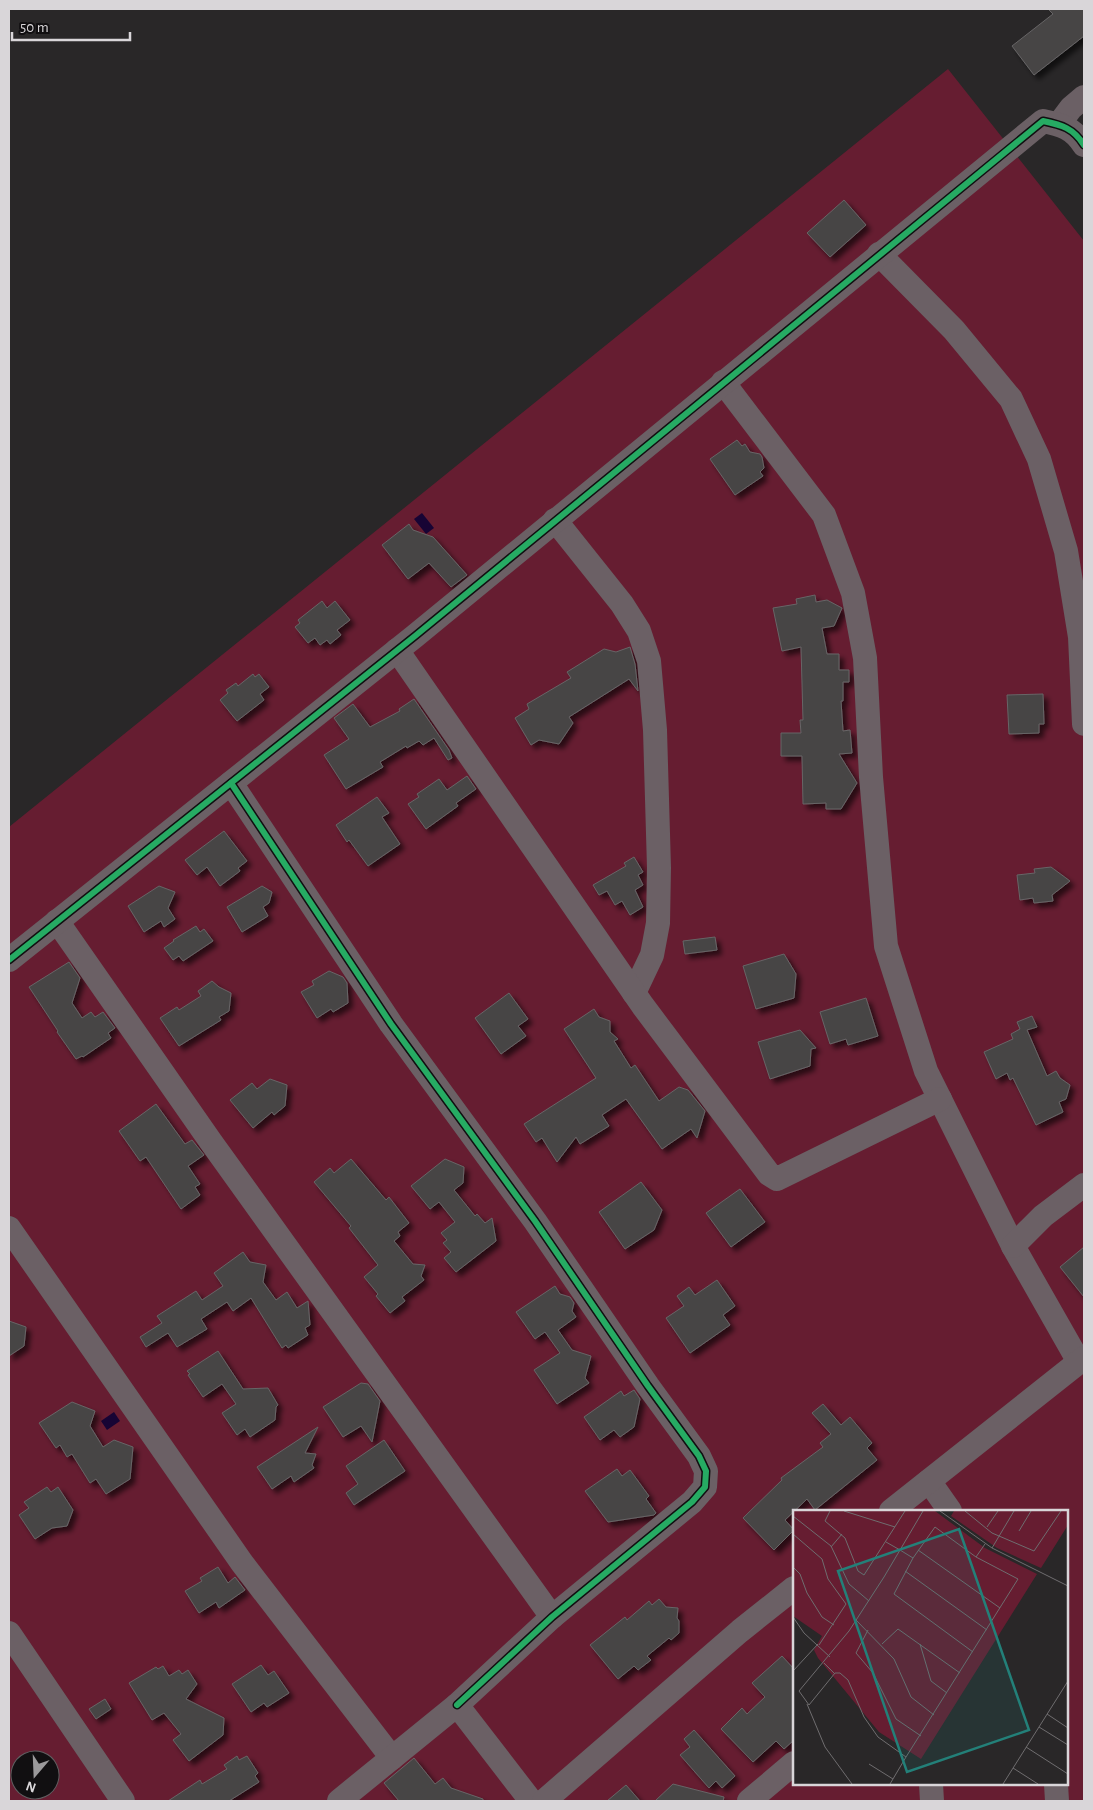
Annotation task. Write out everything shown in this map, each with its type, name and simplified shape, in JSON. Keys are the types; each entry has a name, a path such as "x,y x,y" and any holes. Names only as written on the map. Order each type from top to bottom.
{"street":[{"path":"1059,124 1071,108 1084,97"},
{"path":"9,960 397,650 1043,121 1059,124 1077,134 1084,144"},
{"path":"879,254 954,330 1011,399 1039,459 1066,551 1080,637 1084,724"},
{"path":"723,382 824,516 853,593 865,658 872,787 886,946 926,1071 1013,1246 1082,1360 892,1510"},
{"path":"555,520 622,604 639,631 649,661 655,730 659,868 658,923 652,955 634,993"},
{"path":"397,650 634,993 769,1174 777,1179 940,1099"},
{"path":"231,783 391,1024 535,1221 648,1386 699,1456 706,1471 705,1487 692,1502 552,1616 457,1705 339,1801"},
{"path":"57,921 234,1174 552,1616"},
{"path":"1013,1246 1043,1216 1084,1185"},
{"path":"9,1228 242,1563 392,1758"},
{"path":"929,1481 949,1510"},
{"path":"544,1801 740,1631 793,1589"},
{"path":"9,1633 124,1801"},
{"path":"457,1705 531,1801"},
{"path":"749,1801 793,1764"},
{"path":"931,1785 932,1801"},
{"path":"1056,1785 1057,1801"}],"shaded area":[{"path":"948,69 1084,241 1084,1801 9,1801 9,827"},
{"path":"422,513 434,528 426,534 414,519"},
{"path":"114,1412 120,1421 107,1430 101,1421"}],"building":[{"path":"1048,9 1084,9 1084,36 1034,75 1012,46 1053,14"},
{"path":"844,200 866,225 830,257 807,233"},
{"path":"737,440 742,446 745,444 750,452 760,454 764,468 760,472 763,476 735,495 710,459"},
{"path":"409,524 413,530 433,537 467,575 451,587 429,563 408,579 382,545"},
{"path":"815,595 816,602 827,600 842,608 834,626 822,628 827,654 839,654 839,670 849,670 849,682 843,682 843,701 841,701 843,731 850,730 852,753 839,754 857,783 841,809 826,809 826,803 803,804 802,756 781,756 781,733 801,733 800,720 803,720 801,647 782,651 773,608 797,604 796,599"},
{"path":"322,601 327,608 335,601 350,620 337,630 341,635 330,644 327,640 320,645 315,638 308,643 295,627 300,623 298,620"},
{"path":"630,647 635,664 638,691 629,679 569,717 573,723 559,744 539,740 531,745 515,718 529,709 527,704 571,678 567,672 604,649 616,652"},
{"path":"253,674 255,677 259,674 269,687 260,694 264,700 237,721 220,700 228,693 226,690 236,683 238,686"},
{"path":"1043,694 1044,724 1039,724 1039,733 1009,734 1007,695"},
{"path":"414,699 449,750 452,758 448,760 434,738 423,745 419,741 407,748 406,746 380,762 383,767 346,789 324,755 349,739 334,718 353,704 370,727 400,711 399,709"},
{"path":"467,776 476,789 456,803 458,806 426,829 408,804 419,797 417,794 439,779 447,790"},
{"path":"377,797 389,813 382,817 400,844 368,866 349,840 347,842 336,825"},
{"path":"224,831 247,861 238,868 240,871 220,886 207,867 197,875 185,860"},
{"path":"634,857 643,872 638,875 643,885 635,890 643,907 630,915 622,901 615,905 607,891 599,895 593,885 626,866 624,863"},
{"path":"1051,867 1070,881 1052,895 1053,901 1034,903 1033,898 1020,900 1017,875 1035,873 1034,869"},
{"path":"159,886 175,892 168,908 175,919 164,927 161,921 144,932 128,906"},
{"path":"262,886 272,892 269,903 263,907 268,916 242,932 227,907"},
{"path":"196,926 200,932 204,929 213,941 183,961 179,956 173,960 164,948"},
{"path":"715,937 717,950 685,954 683,941"},
{"path":"784,954 796,974 794,998 756,1009 743,966"},
{"path":"69,962 80,978 72,1003 82,1018 91,1012 95,1017 103,1012 115,1028 108,1033 111,1038 83,1057 76,1059 29,987"},
{"path":"329,971 343,977 347,983 348,1003 333,1012 331,1009 317,1018 301,992 314,985 312,981"},
{"path":"212,981 231,993 229,1011 219,1017 221,1020 179,1046 160,1018 177,1007 179,1010 201,996 198,991"},
{"path":"509,993 528,1019 518,1026 526,1036 501,1054 475,1018"},
{"path":"866,998 878,1036 848,1045 846,1039 830,1044 820,1012"},
{"path":"594,1009 599,1017 610,1021 610,1032 618,1039 614,1041 631,1068 635,1065 659,1101 679,1087 688,1090 705,1111 697,1138 691,1129 662,1149 626,1099 602,1115 609,1126 580,1144 576,1137 557,1162 542,1138 536,1142 524,1124 596,1078 564,1029"},
{"path":"1032,1016 1037,1027 1027,1030 1047,1076 1056,1071 1060,1078 1070,1085 1066,1099 1059,1102 1063,1112 1036,1125 1013,1078 1010,1080 1007,1073 996,1079 984,1052 1013,1039 1011,1034 1020,1029 1017,1022"},
{"path":"800,1030 816,1048 811,1049 810,1066 770,1079 758,1042"},
{"path":"270,1079 287,1085 285,1106 274,1115 272,1112 253,1128 230,1100 252,1083 257,1089"},
{"path":"156,1104 185,1144 192,1140 204,1155 188,1166 200,1184 195,1187 200,1195 181,1209 146,1157 140,1161 119,1131"},
{"path":"351,1159 386,1200 389,1197 409,1223 398,1232 400,1236 394,1241 413,1264 425,1265 421,1276 424,1280 402,1297 405,1301 390,1313 364,1277 378,1265 349,1228 351,1226 314,1182 330,1168 334,1173"},
{"path":"445,1159 464,1167 463,1183 454,1190 475,1216 477,1214 485,1223 492,1218 496,1241 456,1272 444,1258 451,1252 443,1243 447,1240 441,1233 455,1222 439,1202 430,1209 411,1186"},
{"path":"641,1182 662,1210 654,1230 625,1249 599,1212"},
{"path":"740,1189 765,1222 731,1247 706,1213"},
{"path":"1084,1247 1084,1297 1060,1267"},
{"path":"243,1252 250,1262 266,1265 263,1282 276,1300 287,1292 297,1308 308,1301 310,1325 305,1328 308,1335 288,1348 286,1345 282,1348 251,1298 233,1311 227,1302 201,1319 207,1329 177,1347 168,1333 146,1347 140,1337 162,1323 157,1316 196,1291 202,1300 223,1286 214,1273"},
{"path":"717,1280 735,1306 723,1315 730,1325 690,1353 666,1318 684,1306 677,1296 689,1287 695,1295"},
{"path":"555,1286 560,1294 570,1297 574,1303 572,1311 576,1317 558,1330 572,1350 591,1356 585,1378 589,1383 557,1404 534,1370 560,1353 545,1332 535,1339 516,1312"},
{"path":"9,1321 26,1327 24,1346 9,1356"},
{"path":"218,1351 243,1389 268,1388 278,1405 276,1407 275,1420 250,1437 245,1429 237,1435 222,1413 236,1404 222,1384 203,1397 188,1375 190,1374 187,1371"},
{"path":"361,1383 368,1384 380,1401 372,1442 361,1426 343,1437 323,1407"},
{"path":"634,1390 640,1399 634,1427 620,1437 614,1430 600,1440 584,1417 621,1391 624,1396"},
{"path":"72,1402 95,1411 90,1426 103,1447 114,1440 133,1447 130,1479 106,1494 96,1479 90,1483 72,1454 67,1457 60,1445 56,1448 39,1423"},
{"path":"823,1404 841,1425 850,1417 872,1443 867,1448 877,1460 815,1510 807,1499 795,1510 793,1510 785,1520 793,1531 774,1550 743,1518 782,1480 781,1478 823,1447 820,1443 831,1434 812,1413"},
{"path":"318,1427 305,1453 316,1454 312,1465 314,1468 294,1482 291,1476 272,1489 257,1467"},
{"path":"384,1440 405,1471 354,1505 346,1493 358,1484 346,1466"},
{"path":"617,1469 622,1476 630,1470 649,1496 646,1499 656,1513 654,1515 608,1522 585,1491"},
{"path":"47,1487 51,1492 58,1487 73,1510 67,1526 52,1528 35,1539 19,1515 29,1508 24,1502"},
{"path":"218,1567 228,1583 235,1577 245,1590 219,1608 216,1602 199,1613 185,1591 202,1581 200,1578"},
{"path":"659,1599 666,1607 678,1608 679,1633 671,1640 669,1638 647,1656 651,1660 638,1670 634,1666 618,1679 590,1645 625,1617 627,1620 649,1601 652,1605"},
{"path":"782,1656 793,1668 793,1741 784,1749 776,1741 753,1762 721,1729 742,1708 747,1714 765,1697 752,1683"},
{"path":"261,1665 268,1675 274,1671 289,1693 267,1707 264,1703 251,1712 232,1684"},
{"path":"163,1666 169,1676 179,1670 182,1674 188,1670 197,1684 186,1699 224,1718 223,1735 189,1761 173,1740 181,1734 164,1713 152,1720 129,1683 156,1667 158,1669"},
{"path":"105,1699 111,1709 96,1719 89,1709"},
{"path":"694,1730 735,1776 722,1788 716,1781 709,1788 680,1755 690,1747 684,1739"},
{"path":"237,1756 239,1760 247,1756 258,1773 255,1776 259,1782 229,1801 168,1801 200,1780 202,1784 227,1769 224,1765"},
{"path":"414,1758 435,1784 443,1778 451,1788 483,1799 483,1801 399,1801 384,1783"},
{"path":"673,1784 724,1797 723,1801 655,1801"},
{"path":"626,1785 640,1801 607,1801"}],"cycle path":[{"path":"9,960 415,636 1043,121 1066,128 1076,135 1084,145"},
{"path":"231,783 391,1024 535,1221 648,1386 699,1456 706,1471 705,1487 692,1502 552,1617 457,1705"}]}
